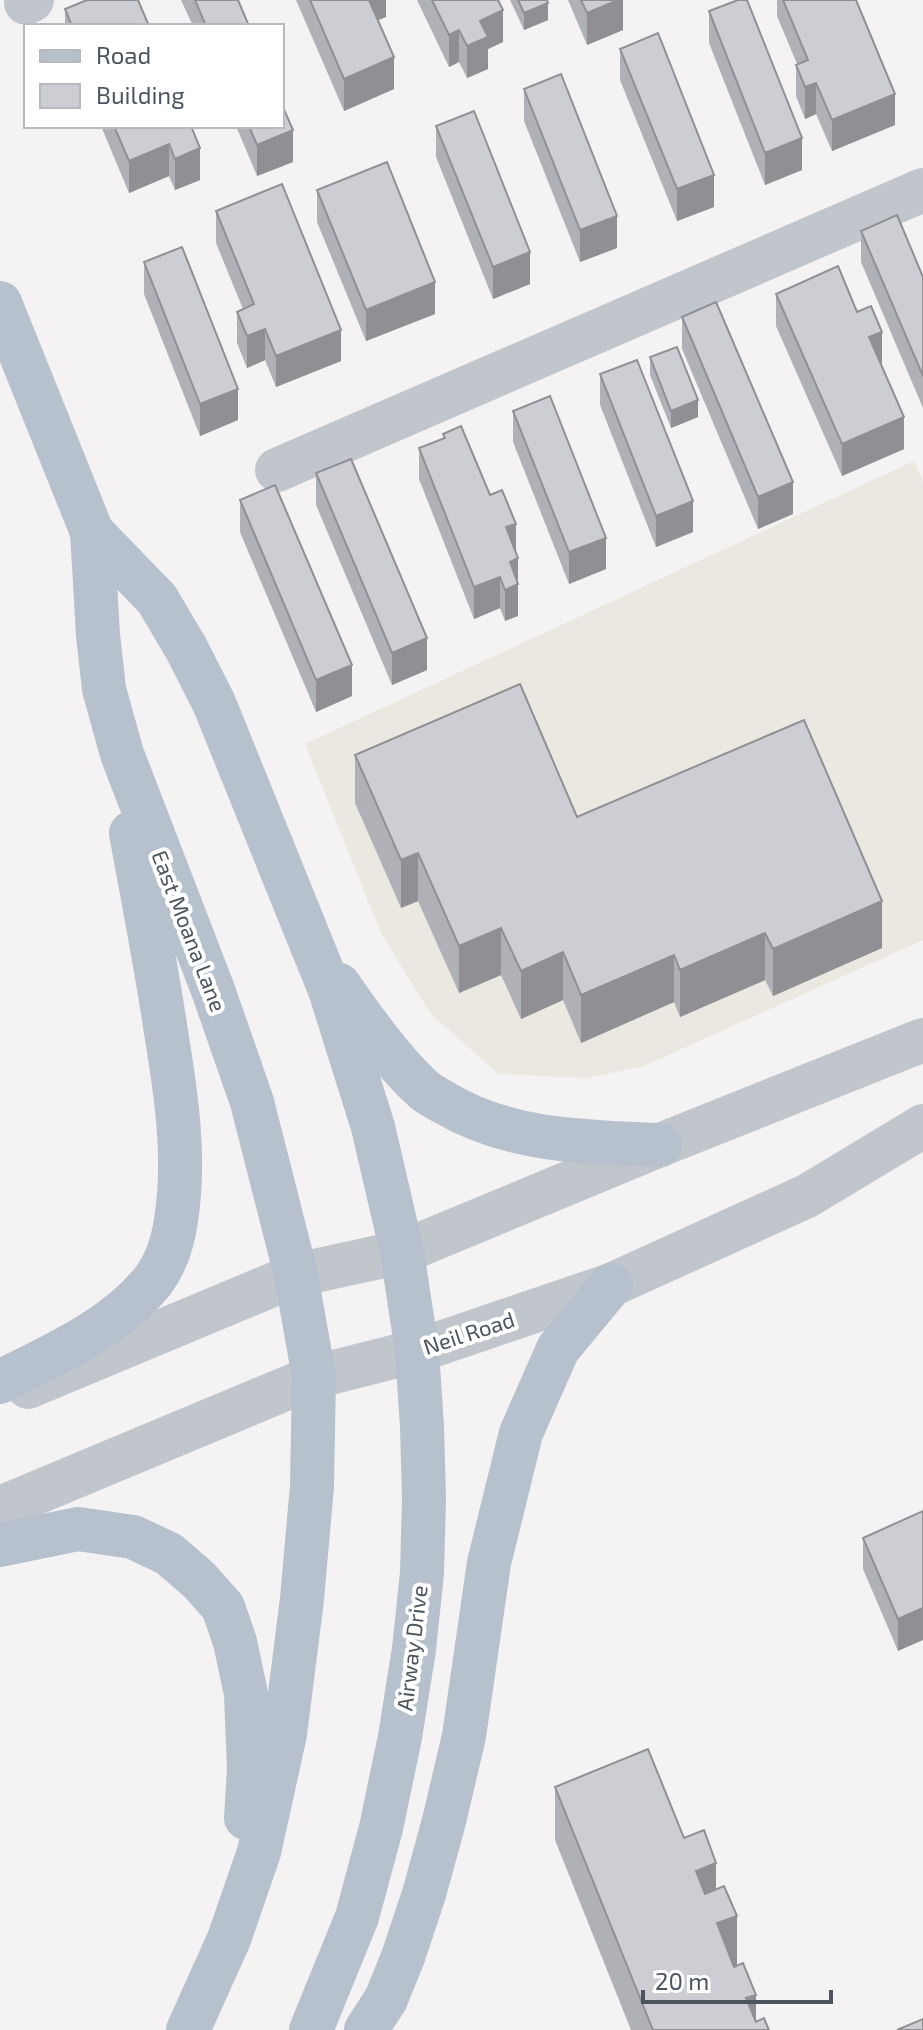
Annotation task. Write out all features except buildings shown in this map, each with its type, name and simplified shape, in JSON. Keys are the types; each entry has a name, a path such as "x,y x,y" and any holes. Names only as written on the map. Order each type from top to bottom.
{"main road":[{"name":"East Moana Lane","path":"0,303 92,532 104,689 122,754 213,990 252,1102 296,1275 314,1377"},
{"name":"East Moana Lane","path":"92,532 157,599 214,703 330,990 373,1127 402,1252"},
{"path":"0,1382 90,1334 126,1308 153,1281 169,1253 176,1220 180,1167 174,1083 155,960 104,689"},
{"path":"314,950 391,1054 426,1091 463,1114 559,1140 660,1145"},
{"name":"Airway Drive","path":"311,2030 357,1917 381,1828 400,1737 417,1619 423,1543 422,1436 417,1351 402,1252"},
{"path":"366,2030 386,1999 403,1957 444,1821 464,1736 489,1563 521,1433 558,1349 611,1285"},
{"path":"188,2030 229,1939 259,1852 285,1734 312,1486 314,1377"},
{"path":"0,1545 78,1529 133,1537 169,1554 199,1580 223,1607 235,1642 246,1694 249,1769 245,1832 229,1939"}],"street":[{"path":"277,470 923,190"},
{"path":"0,1399 296,1275 402,1252 923,1040"},
{"name":"Neil Road","path":"0,1508 314,1377 417,1351 611,1285 807,1196 923,1126"}],"shaded area":[{"path":"914,461 923,482 923,940 644,1066 588,1078 498,1074 430,1013 381,933 305,744"}]}
